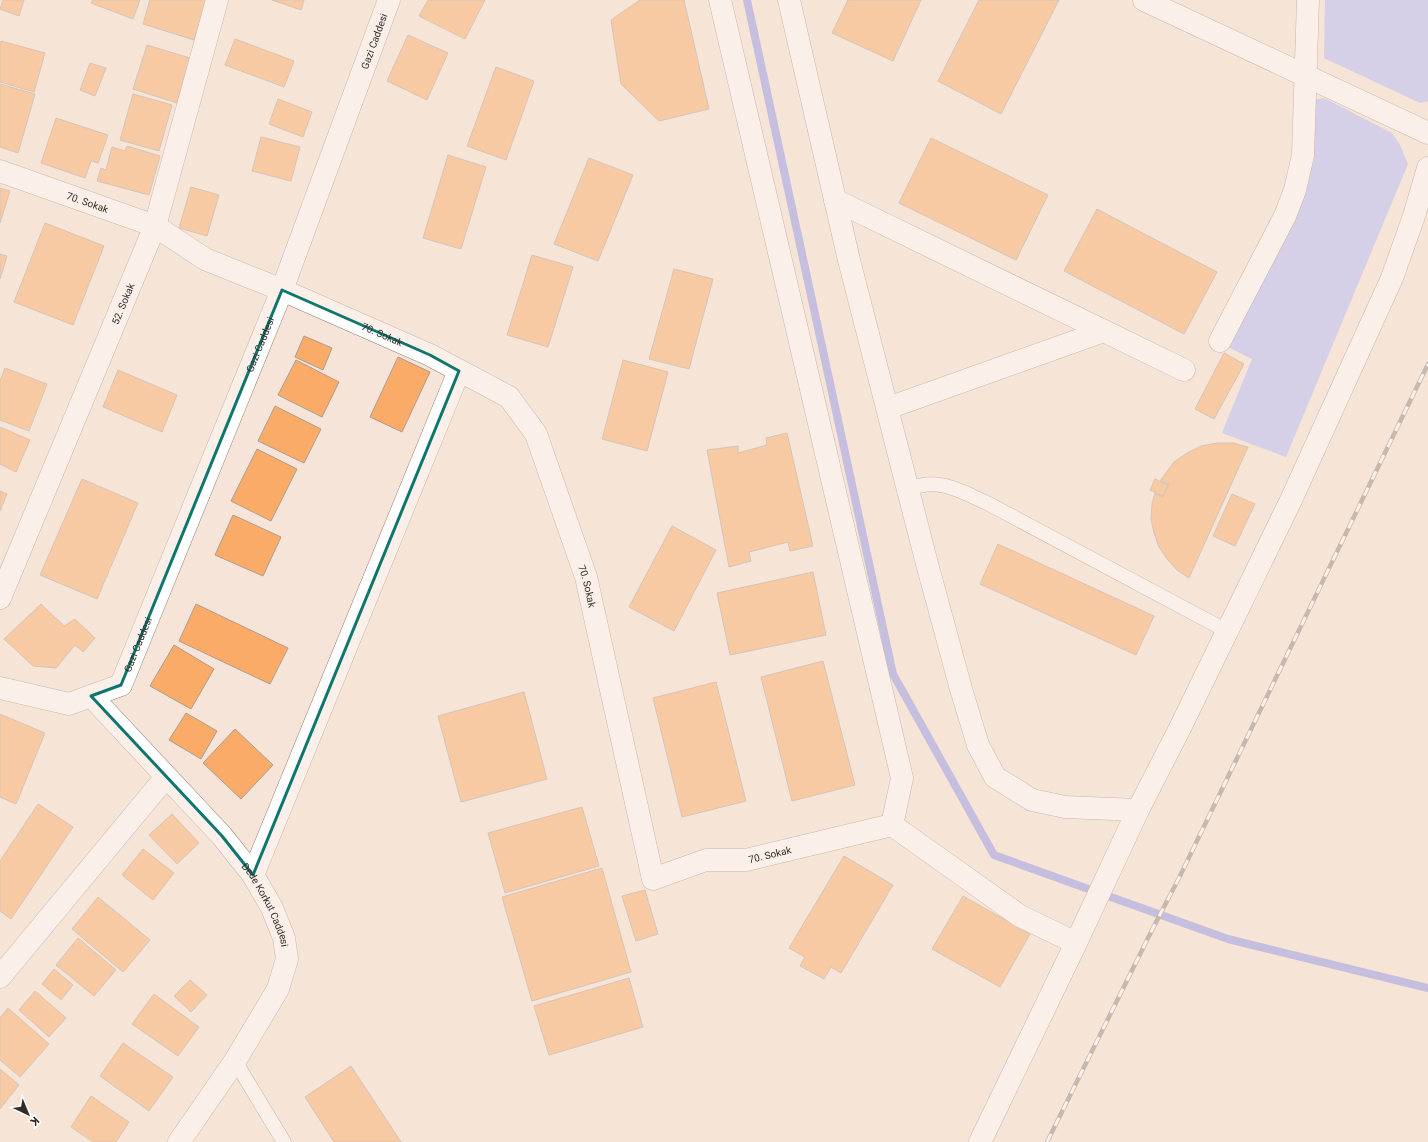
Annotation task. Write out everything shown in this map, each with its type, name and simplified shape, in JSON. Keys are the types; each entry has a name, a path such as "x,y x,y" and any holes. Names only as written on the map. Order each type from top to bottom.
{"street":[{"name":"52. Sokak","path":"0,598 155,226 217,0"},
{"name":"Gazi Caddesi","path":"91,696 121,685 282,290 389,0"},
{"path":"720,0 902,778 892,825 1020,916 1076,943"},
{"path":"789,0 835,200 908,489 961,689 978,745 995,777 1032,800 1065,807 1138,810"},
{"path":"1144,0 1428,134"},
{"path":"1220,341 1285,216 1295,190 1303,155 1308,0"},
{"path":"980,1142 1138,810 1292,500 1392,278 1421,221 1428,168"},
{"name":"70. Sokak","path":"0,171 155,226 205,259 282,290 430,354 509,398 536,434 586,577 653,878 706,860 746,860 892,825"},
{"path":"835,200 1184,370"},
{"path":"888,408 1104,331"},
{"path":"253,875 459,371"},
{"path":"0,688 69,704 91,696"},
{"name":"Dede Korkut Caddesi","path":"91,696 222,836 253,875 272,908 284,938 287,960 278,989 235,1061 179,1142"},
{"path":"0,977 166,777"}],"lane":[{"path":"908,489 924,485 938,484 962,491 1227,631"},
{"path":"235,1061 284,1142"}],"highlighted area":[{"path":"282,290 430,355 459,371 253,875 222,836 91,696 121,685"}],"shaded area":[{"path":"1325,0 1428,0 1428,101 1420,103 1324,58"},
{"path":"1324,98 1392,133 1399,143 1408,164 1286,457 1222,433 1252,359 1226,346 1297,204 1314,161 1314,100"}],"building":[{"path":"3,0 24,0 19,16 0,9"},
{"path":"93,0 140,0 133,19 91,3"},
{"path":"150,0 207,0 194,40 143,24"},
{"path":"272,0 304,0 301,10"},
{"path":"428,0 485,0 465,39 419,16"},
{"path":"640,0 684,0 709,109 659,121 621,84 611,20"},
{"path":"848,0 921,0 893,61 832,33"},
{"path":"979,0 1059,0 1001,114 938,81"},
{"path":"408,35 448,53 427,100 387,81"},
{"path":"235,39 294,61 284,87 225,65"},
{"path":"1,41 45,53 34,92 0,82"},
{"path":"147,45 190,58 177,103 133,89"},
{"path":"90,63 106,68 95,96 80,90"},
{"path":"496,67 534,81 506,160 467,146"},
{"path":"0,84 35,94 18,153 0,147"},
{"path":"133,94 172,105 159,151 120,140"},
{"path":"278,99 312,112 303,137 269,124"},
{"path":"56,118 108,135 98,163 91,161 85,178 41,163"},
{"path":"261,137 300,147 291,181 252,171"},
{"path":"931,138 1048,195 1016,260 899,203"},
{"path":"127,146 160,156 149,195 97,181 101,168 106,170 112,147 125,151"},
{"path":"448,155 486,167 461,249 423,238"},
{"path":"589,158 633,175 598,261 554,244"},
{"path":"191,187 219,195 207,236 179,228"},
{"path":"0,188 10,191 0,223"},
{"path":"1097,209 1217,272 1184,334 1064,271"},
{"path":"45,223 104,246 73,325 14,302"},
{"path":"0,254 7,256 0,279"},
{"path":"532,255 573,267 548,347 507,335"},
{"path":"674,269 713,279 689,369 649,359"},
{"path":"304,336 332,348 323,370 295,357"},
{"path":"1224,353 1244,364 1214,419 1195,409"},
{"path":"398,357 430,372 402,432 370,417"},
{"path":"296,360 339,382 322,417 278,395"},
{"path":"623,360 668,372 647,451 602,439"},
{"path":"5,368 47,384 29,431 0,420 0,381"},
{"path":"118,370 177,395 162,432 103,407"},
{"path":"275,406 321,429 304,463 258,441"},
{"path":"0,427 30,440 16,472 0,464"},
{"path":"787,433 813,546 790,551 788,542 749,552 751,561 729,567 707,450 738,446 738,453 767,445 766,438"},
{"path":"1217,443 1233,443 1248,447 1189,578 1177,570 1159,547 1151,519 1152,504 1155,493 1163,497 1169,484 1160,481 1174,462 1201,446"},
{"path":"257,449 297,469 271,521 231,501"},
{"path":"82,479 138,503 97,599 40,575"},
{"path":"1155,479 1168,485 1163,496 1150,490"},
{"path":"0,491 7,494 0,511"},
{"path":"1232,494 1255,504 1235,546 1213,536"},
{"path":"233,515 281,537 263,576 215,555"},
{"path":"672,526 716,550 674,631 629,607"},
{"path":"998,544 1154,616 1136,655 980,584"},
{"path":"813,572 826,635 730,655 717,593"},
{"path":"41,604 64,626 75,619 95,638 83,652 75,645 56,668 33,666 4,639"},
{"path":"196,604 288,648 270,684 179,641"},
{"path":"174,645 214,669 191,709 150,686"},
{"path":"823,661 855,785 792,801 761,677"},
{"path":"716,682 746,801 682,817 653,698"},
{"path":"524,692 547,779 461,802 438,716"},
{"path":"186,713 217,731 201,759 169,740"},
{"path":"0,714 45,733 16,804 0,797"},
{"path":"235,729 273,765 241,799 203,763"},
{"path":"38,804 73,827 11,919 0,911 0,861"},
{"path":"582,807 599,866 505,893 488,833"},
{"path":"172,814 199,843 177,864 149,835"},
{"path":"143,849 174,873 153,900 122,875"},
{"path":"844,856 893,885 841,973 831,967 824,979 800,966 805,957 789,948"},
{"path":"602,868 631,972 532,1001 502,897"},
{"path":"645,890 658,934 636,941 622,896"},
{"path":"963,896 1030,934 1000,987 932,949"},
{"path":"98,897 150,940 123,972 72,929"},
{"path":"78,938 116,970 94,996 56,965"},
{"path":"54,969 73,985 61,1000 42,984"},
{"path":"629,978 643,1027 549,1055 534,1006"},
{"path":"190,980 207,995 191,1012 174,996"},
{"path":"35,991 66,1018 49,1037 19,1010"},
{"path":"154,994 199,1027 178,1056 132,1024"},
{"path":"8,1008 49,1044 20,1077 0,1060 0,1018"},
{"path":"123,1043 173,1077 149,1111 100,1076"},
{"path":"351,1066 401,1142 334,1142 305,1097"},
{"path":"0,1069 19,1085 0,1109"},
{"path":"91,1096 129,1122 116,1142 93,1142 71,1127"}],"waterway":[{"path":"747,0 893,674 994,855 1228,939 1428,988"}],"railway":[{"path":"1047,1142 1179,878 1428,364"}]}
